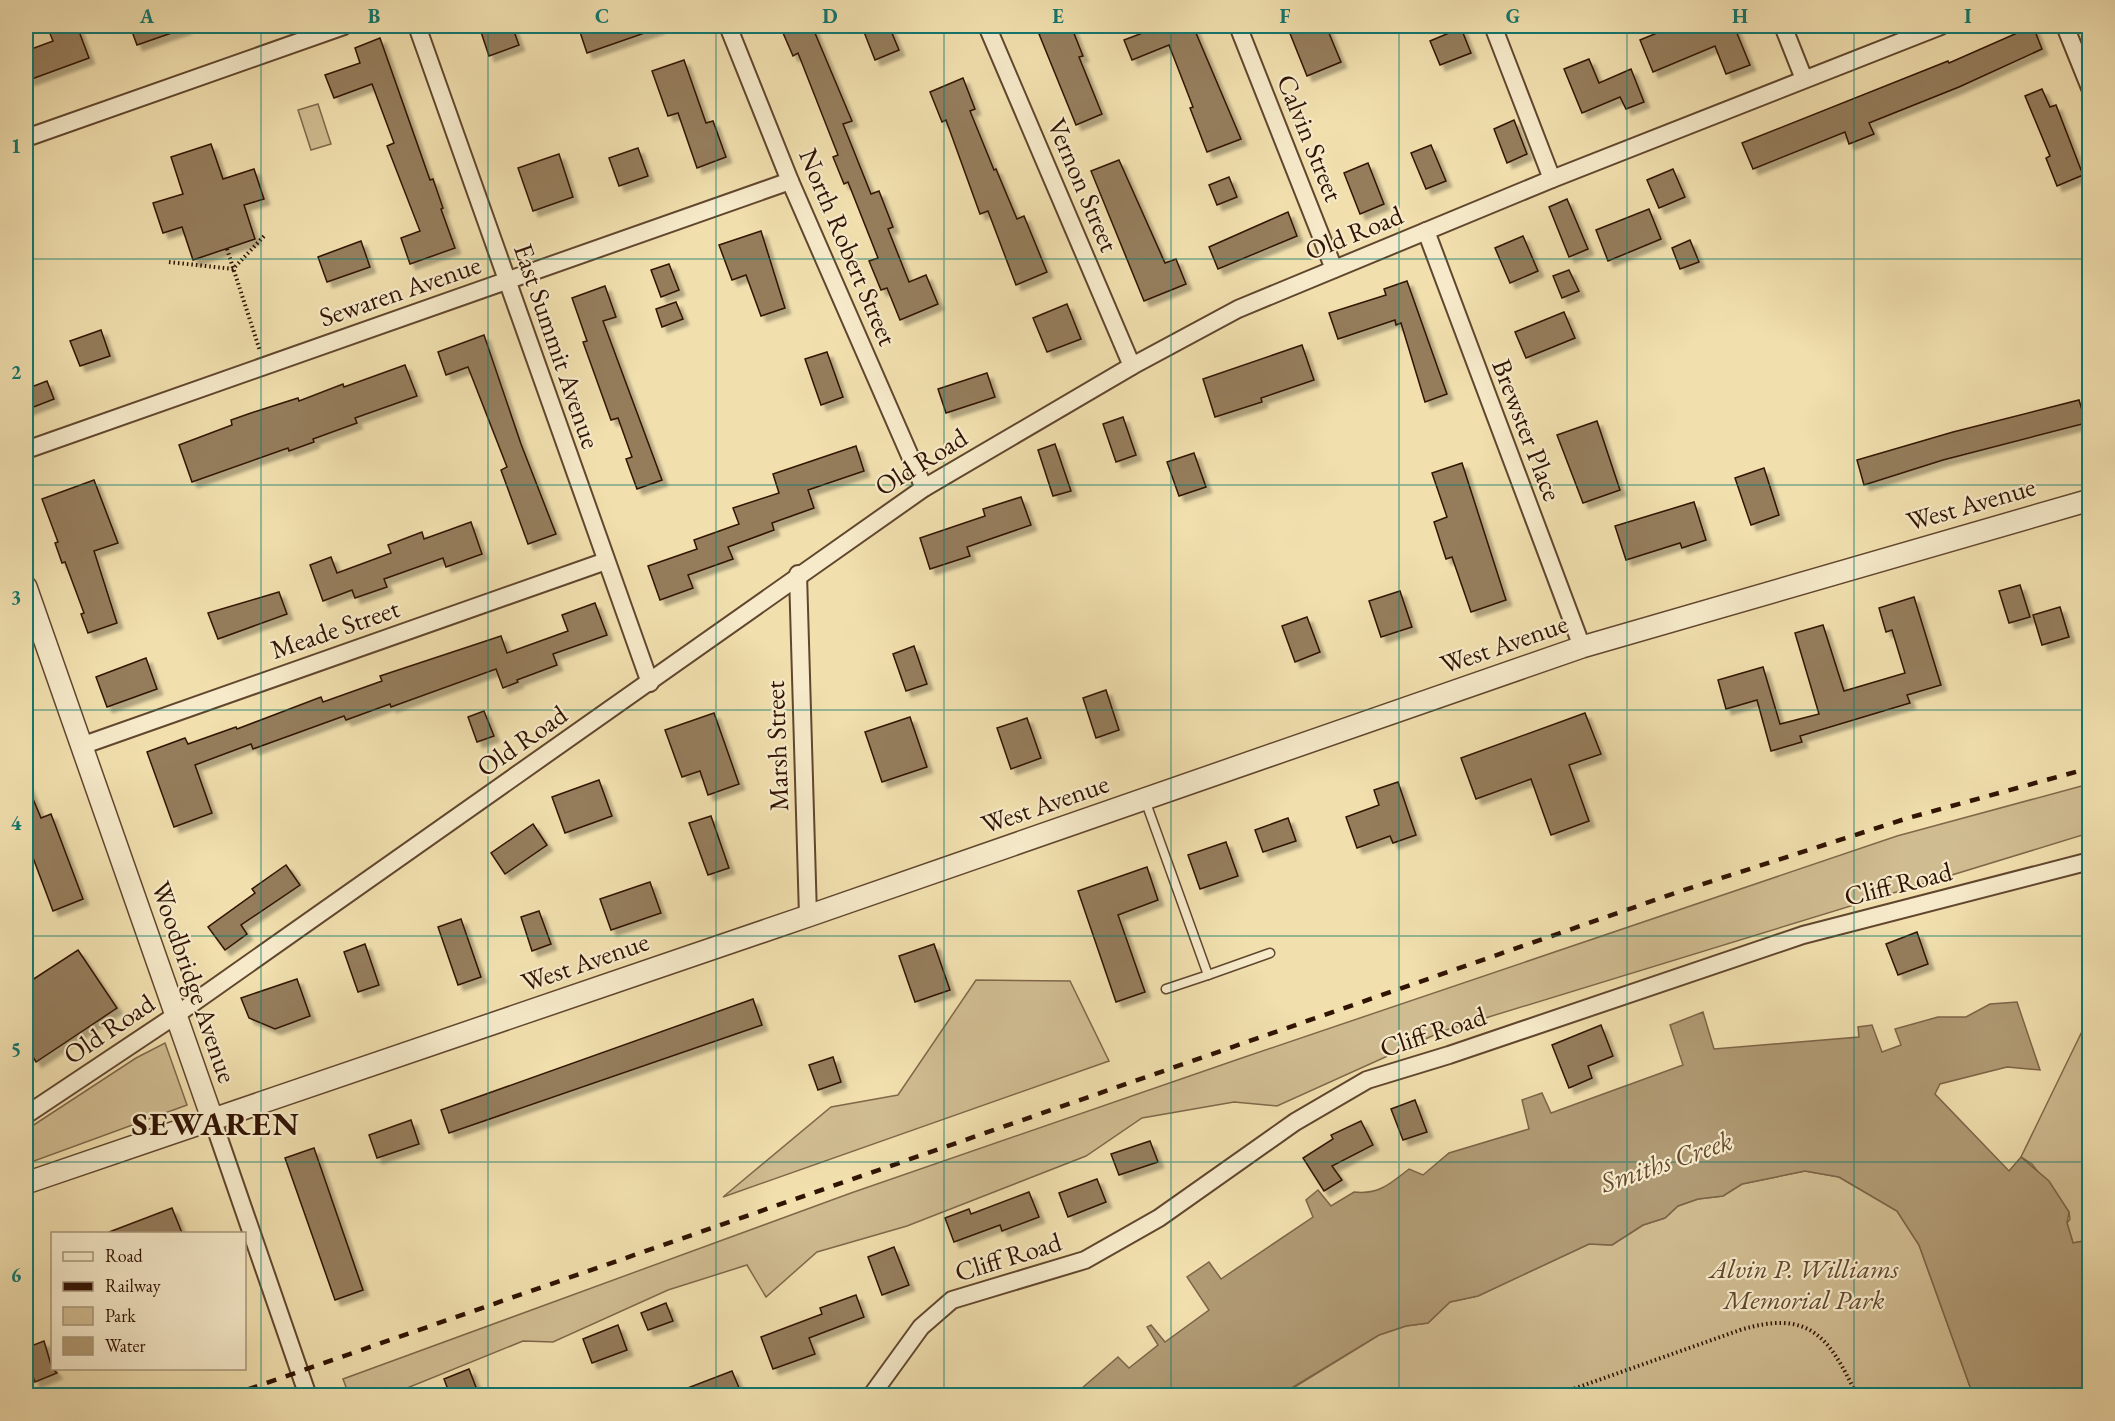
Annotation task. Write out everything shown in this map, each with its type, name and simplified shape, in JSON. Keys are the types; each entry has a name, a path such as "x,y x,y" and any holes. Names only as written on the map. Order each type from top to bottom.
{"street":[{"path":"26,138 344,26"},
{"name":"East Summit Avenue","path":"417,26 650,683"},
{"name":"North Robert Street","path":"728,26 790,181 924,488"},
{"name":"Vernon Street","path":"987,26 1132,366"},
{"name":"Calvin Street","path":"1238,26 1334,269"},
{"path":"1492,26 1552,179"},
{"path":"1784,26 1804,79"},
{"name":"Old Road","path":"26,1115 176,1015 650,683 798,574 924,488 1132,366 1238,309 1552,179 1941,26"},
{"path":"2065,26 2090,88"},
{"name":"Sewaren Avenue","path":"26,450 790,181"},
{"name":"Brewster Place","path":"1425,231 1582,647"},
{"name":"West Avenue","path":"26,1183 808,916 1582,647 2090,500"},
{"name":"Meade Street","path":"81,746 606,561"},
{"name":"Marsh Street","path":"798,574 808,916"},
{"name":"Woodbridge Avenue","path":"26,587 308,1395"},
{"name":"Cliff Road","path":"871,1395 921,1327 952,1300 1085,1260 1159,1218 1295,1122 1367,1080 1449,1055 1803,935 2090,861"}],"lane":[{"path":"1144,799 1208,975"},
{"path":"1166,989 1270,953"}],"path":[{"path":"233,269 266,234"},
{"path":"227,249 265,366"},
{"path":"169,262 233,269"},
{"path":"1553,1395 1740,1329 1761,1323 1783,1322 1808,1328 1828,1344 1857,1395"}],"green space":[{"path":"318,104 331,144 311,150 298,110"},
{"path":"2089,784 2089,833 1443,1031 1277,1106 1234,1102 1142,1118 1086,1156 907,1226 817,1252 766,1297 747,1265 668,1290 553,1342 523,1341 390,1395 349,1395 343,1379 851,1193 1236,1060 1897,836"},
{"path":"976,980 1070,981 1109,1061 723,1197 831,1107 898,1095"},
{"path":"2089,1017 2089,1240 2073,1243 2067,1223 2070,1219 2069,1212 2032,1164 2021,1157"},
{"path":"165,1043 187,1105 26,1164 26,1130 136,1058"},
{"name":"Alvin P. Williams Memorial Park","path":"1805,1171 1839,1177 1897,1211 1919,1245 1973,1395 1280,1396 1379,1335 1406,1326 1428,1323 1450,1302 1478,1296 1589,1244 1612,1245 1643,1225 1665,1218 1678,1206 1698,1199 1723,1196 1742,1184"}],"water":[{"name":"Smiths Creek","path":"2017,1002 2040,1070 2007,1067 1940,1084 1935,1094 2009,1171 2021,1157 2049,1181 2069,1212 2067,1223 2073,1243 2089,1240 2089,1260 2084,1269 2090,1308 2089,1395 1973,1395 1919,1245 1897,1211 1839,1177 1805,1171 1742,1184 1723,1196 1698,1199 1678,1206 1665,1218 1643,1225 1612,1245 1589,1244 1478,1296 1450,1302 1428,1323 1406,1326 1379,1335 1280,1395 1074,1395 1118,1357 1129,1368 1158,1345 1147,1327 1151,1325 1165,1342 1209,1310 1187,1277 1209,1262 1221,1279 1313,1217 1306,1200 1318,1190 1331,1206 1354,1192 1377,1190 1409,1169 1423,1175 1449,1153 1529,1129 1522,1100 1542,1093 1551,1113 1683,1065 1670,1025 1703,1012 1714,1049 1859,1037 1858,1027 1872,1025 1882,1052 1901,1045 1895,1029 1938,1017 1966,1017 1990,1004"}],"building":[{"path":"47,26 77,26 89,58 29,80 26,70 26,51 53,41"},
{"path":"130,26 185,26 186,28 137,45"},
{"path":"479,26 512,26 519,45 489,56"},
{"path":"578,26 659,26 659,28 587,53"},
{"path":"780,26 812,26 852,121 843,124 871,194 879,191 893,227 888,229 909,282 926,275 938,304 900,320 887,288 881,290 869,261 878,258 848,182 844,184 833,157 838,155 798,53 793,56"},
{"path":"881,26 889,26 899,50 875,60 864,32"},
{"path":"1061,26 1071,26 1083,56 1079,57 1102,114 1076,125 1039,34"},
{"path":"1161,26 1193,26 1241,139 1207,152 1190,108 1193,107 1169,45 1132,60 1124,40"},
{"path":"1287,26 1326,26 1341,62 1307,76"},
{"path":"1674,26 1734,26 1750,65 1726,74 1715,46 1653,72 1640,40"},
{"path":"2033,26 2042,49 1959,87 1869,123 1874,134 1849,144 1845,132 1753,169 1742,143 1948,61 1949,63"},
{"path":"1461,28 1471,53 1440,65 1430,41"},
{"path":"380,38 430,180 433,179 455,248 410,264 401,238 420,231 387,146 394,143 372,84 334,98 325,75 360,63 355,48"},
{"path":"1589,59 1599,83 1631,69 1644,102 1626,109 1620,97 1582,113 1564,69"},
{"path":"684,60 706,123 713,121 726,157 697,168 678,113 668,116 652,71"},
{"path":"963,78 975,109 970,111 994,170 996,169 1017,219 1024,216 1047,272 1016,285 988,211 980,214 946,120 942,122 930,92"},
{"path":"2042,89 2050,107 2056,105 2083,175 2057,186 2046,158 2050,156 2025,96"},
{"path":"1514,120 1527,154 1507,163 1494,129"},
{"path":"211,144 223,179 254,169 264,199 244,205 255,239 193,260 182,227 163,233 153,203 183,194 171,157"},
{"path":"1431,145 1446,181 1426,189 1411,153"},
{"path":"638,148 648,176 619,186 609,158"},
{"path":"559,154 573,197 533,211 518,168"},
{"path":"1119,160 1165,263 1176,259 1186,284 1144,301 1091,171"},
{"path":"1368,163 1384,204 1360,214 1344,173"},
{"path":"1673,169 1685,197 1659,208 1647,180"},
{"path":"1229,177 1237,197 1217,205 1209,185"},
{"path":"1567,199 1588,249 1569,257 1549,207"},
{"path":"1649,209 1661,239 1608,261 1596,230"},
{"path":"1288,212 1297,236 1218,269 1209,247"},
{"path":"761,231 785,308 761,316 746,275 732,280 719,245"},
{"path":"1523,236 1538,271 1510,283 1495,248"},
{"path":"1690,240 1699,262 1680,269 1672,248"},
{"path":"361,241 370,267 327,282 318,257"},
{"path":"669,264 679,290 661,297 651,270"},
{"path":"1569,270 1579,291 1562,298 1553,276"},
{"path":"1407,281 1447,394 1425,402 1401,323 1396,325 1395,320 1338,339 1329,313 1386,295 1384,289"},
{"path":"605,286 616,317 603,321 662,480 637,489 626,459 632,457 618,418 611,420 583,342 587,341 572,298"},
{"path":"676,302 683,319 662,327 656,309"},
{"path":"1067,304 1081,339 1047,352 1033,318"},
{"path":"1564,312 1575,338 1526,358 1515,332"},
{"path":"101,330 110,356 80,366 70,341"},
{"path":"484,335 521,444 556,534 528,544 501,470 507,467 468,367 446,375 438,352"},
{"path":"1302,345 1314,380 1261,398 1262,402 1215,417 1203,379"},
{"path":"827,352 843,397 821,405 805,359"},
{"path":"405,365 417,396 355,418 357,423 313,439 314,442 289,451 288,448 192,482 179,445 232,425 231,420 298,398 299,401 343,384 344,387"},
{"path":"987,373 995,397 946,413 938,389"},
{"path":"47,381 54,399 26,410 26,389"},
{"path":"2079,400 2086,423 1943,460 1864,485 1857,460 1953,432"},
{"path":"1123,417 1136,455 1116,462 1103,424"},
{"path":"1597,421 1620,490 1583,503 1557,435"},
{"path":"1055,444 1071,491 1053,496 1038,450"},
{"path":"856,446 864,471 808,490 814,508 772,523 774,530 728,547 733,559 688,575 693,588 660,600 648,566 697,549 694,540 739,524 733,508 779,493 773,474"},
{"path":"1194,453 1206,487 1179,496 1167,462"},
{"path":"1462,463 1506,600 1471,612 1452,557 1446,559 1434,522 1447,517 1432,473"},
{"path":"1764,468 1779,515 1751,525 1735,478"},
{"path":"94,480 118,543 94,551 117,623 88,633 81,614 84,613 65,562 62,563 55,543 58,542 42,499"},
{"path":"1021,497 1031,525 967,547 970,556 930,569 920,538 985,516 983,509"},
{"path":"1694,502 1706,540 1682,548 1680,543 1626,560 1615,526"},
{"path":"471,522 482,554 446,567 443,558 384,579 387,587 355,598 352,590 323,601 310,565 331,557 337,573 391,553 388,545 422,532 424,539"},
{"path":"2020,585 2030,617 2009,623 1999,591"},
{"path":"1400,591 1412,627 1381,637 1369,601"},
{"path":"279,592 287,614 218,639 208,613"},
{"path":"1914,597 1941,685 1907,695 1910,703 1800,736 1802,742 1771,751 1757,700 1726,709 1718,680 1763,667 1780,724 1819,714 1795,633 1823,625 1844,691 1905,673 1892,630 1886,632 1879,608"},
{"path":"595,603 607,635 553,654 557,665 517,680 518,682 503,688 496,669 391,707 390,704 346,720 344,716 253,749 251,744 195,765 212,813 174,827 147,752 185,738 188,744 236,727 237,729 321,697 323,702 382,681 380,676 501,636 507,653 568,631 562,615"},
{"path":"2060,607 2069,637 2042,645 2033,615"},
{"path":"1307,617 1320,652 1295,662 1282,626"},
{"path":"914,646 927,684 906,691 893,654"},
{"path":"146,658 157,689 107,707 96,677"},
{"path":"1106,690 1119,730 1096,738 1083,698"},
{"path":"484,711 494,736 477,742 468,717"},
{"path":"714,713 739,784 708,795 700,771 682,777 665,730"},
{"path":"1585,713 1601,754 1569,765 1589,821 1551,835 1531,779 1476,799 1461,758"},
{"path":"910,717 927,767 882,782 865,732"},
{"path":"1027,718 1041,758 1011,769 997,728"},
{"path":"599,780 612,816 565,833 552,797"},
{"path":"26,782 41,818 51,814 83,899 53,911 26,839"},
{"path":"1398,782 1416,835 1393,843 1390,836 1357,848 1346,817 1379,805 1374,790"},
{"path":"711,816 729,868 708,875 689,823"},
{"path":"1288,818 1296,841 1263,852 1255,830"},
{"path":"533,824 547,845 505,874 491,853"},
{"path":"1226,842 1238,876 1200,889 1188,855"},
{"path":"286,865 300,885 241,925 247,934 225,950 208,927 255,893 252,889"},
{"path":"1147,867 1158,900 1118,915 1145,992 1116,1002 1078,891"},
{"path":"650,882 661,913 611,930 600,899"},
{"path":"539,911 551,944 532,951 521,917"},
{"path":"461,919 481,977 458,985 438,927"},
{"path":"1917,932 1928,964 1898,975 1886,944"},
{"path":"365,944 379,985 358,992 344,952"},
{"path":"934,944 950,990 915,1002 899,956"},
{"path":"78,950 117,1008 36,1062 26,1045 26,984"},
{"path":"297,979 310,1016 275,1029 249,1018 241,998"},
{"path":"753,999 762,1025 449,1133 441,1110"},
{"path":"1601,1025 1613,1056 1588,1066 1592,1078 1569,1088 1552,1045"},
{"path":"833,1057 841,1082 818,1090 809,1065"},
{"path":"1415,1100 1427,1132 1403,1140 1391,1109"},
{"path":"411,1120 419,1144 377,1158 369,1135"},
{"path":"1361,1121 1373,1145 1332,1166 1342,1180 1324,1191 1303,1158 1333,1139 1331,1135"},
{"path":"1150,1141 1158,1162 1119,1175 1111,1154"},
{"path":"314,1148 363,1290 335,1300 285,1158"},
{"path":"1097,1179 1106,1202 1068,1217 1059,1193"},
{"path":"1029,1192 1039,1217 1002,1231 1000,1225 954,1242 945,1218 969,1209 971,1214"},
{"path":"172,1208 182,1232 109,1232"},
{"path":"894,1247 909,1285 882,1295 868,1257"},
{"path":"856,1295 864,1317 809,1338 815,1354 773,1369 761,1337 822,1314 820,1308"},
{"path":"666,1303 673,1321 648,1330 641,1313"},
{"path":"618,1325 627,1350 592,1363 583,1339"},
{"path":"44,1341 51,1370 57,1373 35,1382 26,1358 26,1348"},
{"path":"469,1369 479,1395 450,1395 444,1379"},
{"path":"732,1371 742,1395 672,1395 672,1394"}],"railway":[{"path":"229,1396 1678,892 1908,818 2090,768"}],"district":[{"name":"SEWAREN","path":"216,1123"}]}
